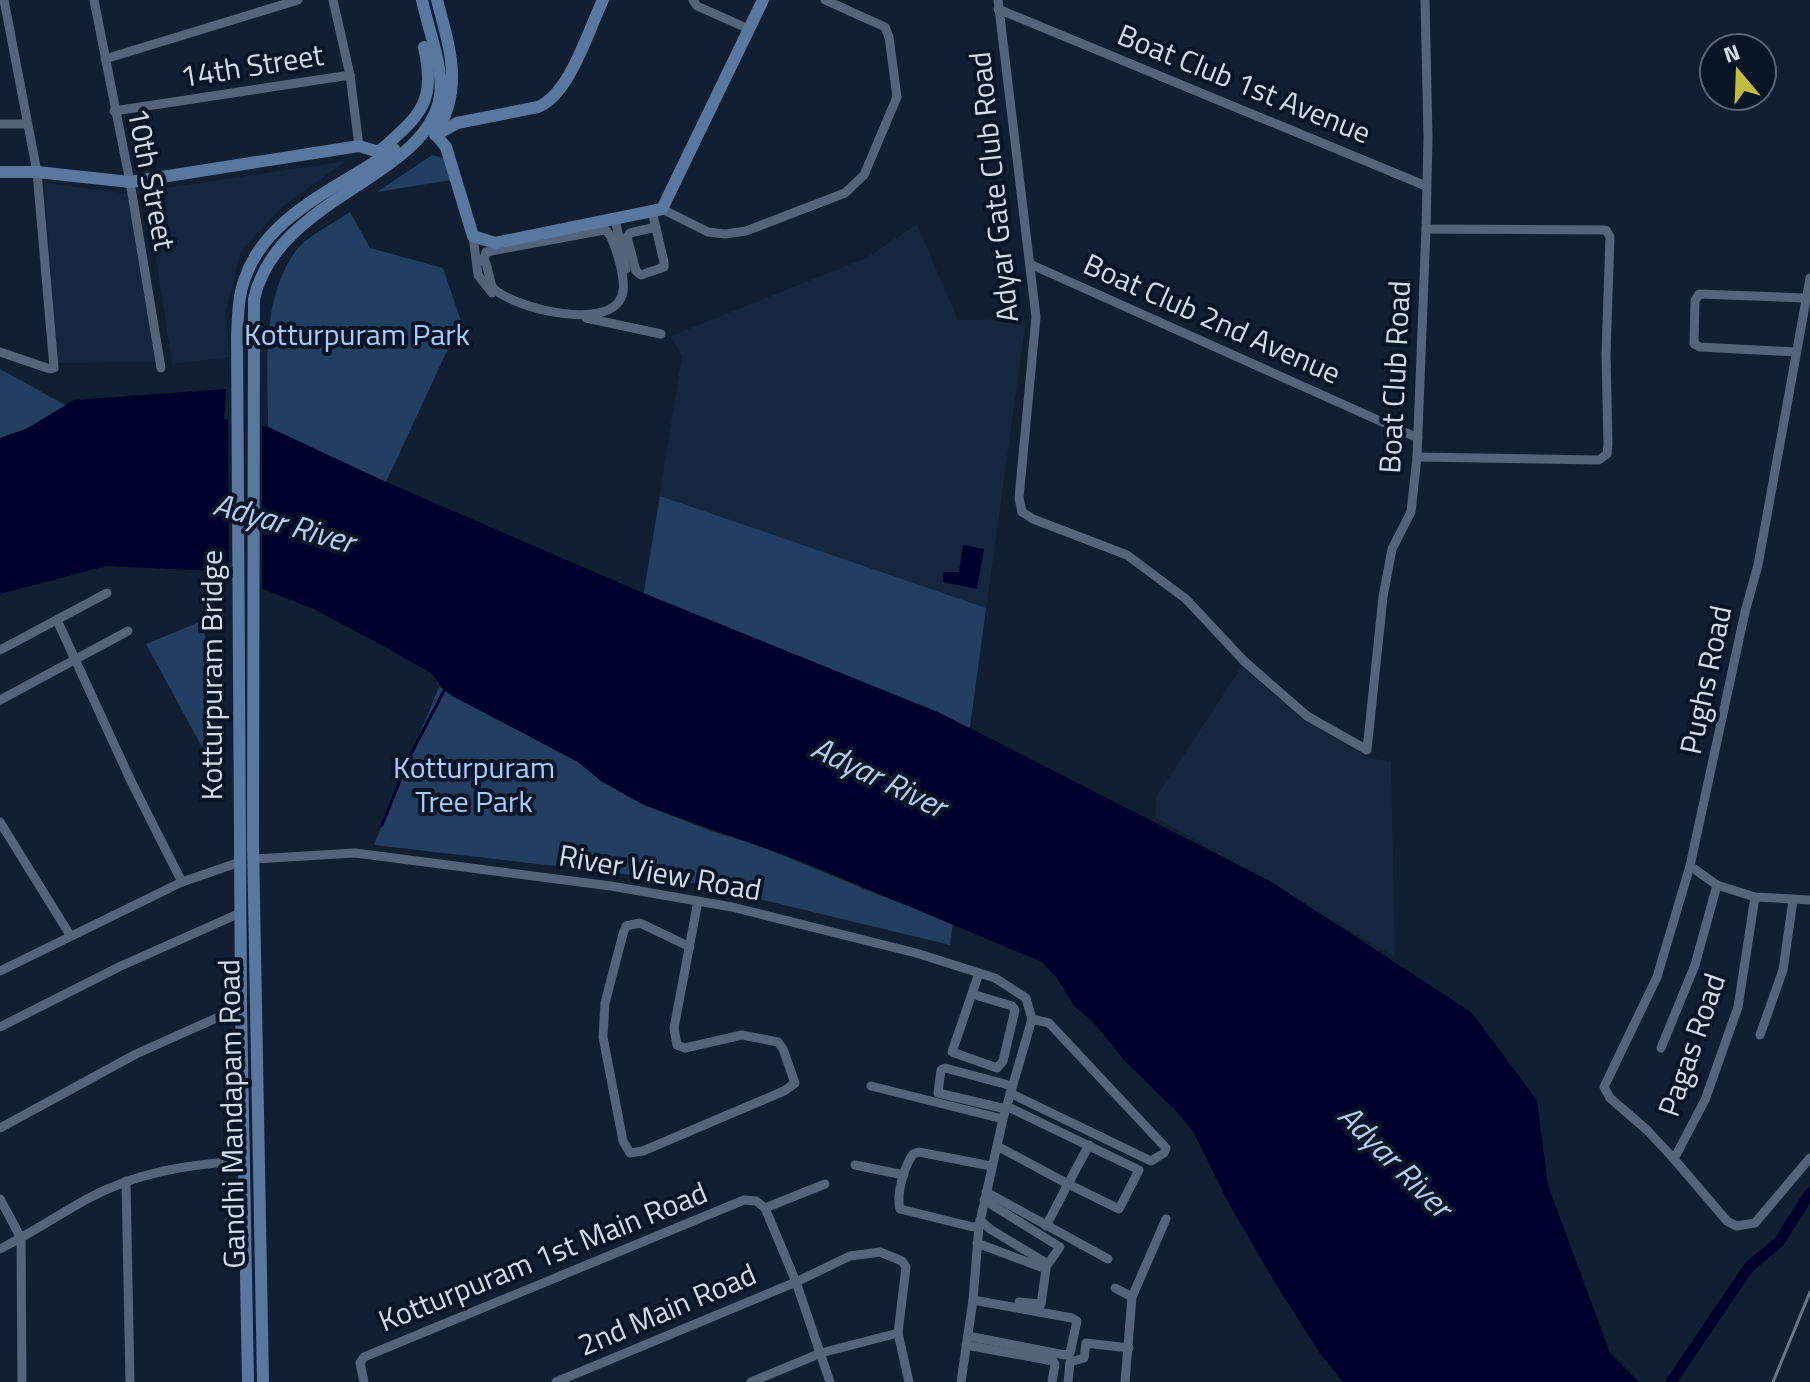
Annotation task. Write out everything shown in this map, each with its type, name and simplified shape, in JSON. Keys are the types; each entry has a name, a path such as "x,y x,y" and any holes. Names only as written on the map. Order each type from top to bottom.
{"main road":[{"path":"380,160 426,100 430,77 414,0"},
{"path":"380,160 412,140 429,113 437,66 422,0"},
{"path":"436,135 447,115 453,92 451,53 437,0"},
{"path":"436,135 446,147 473,236 495,243 603,226 615,219 657,210 763,0"},
{"path":"0,172 37,172 130,182 359,146 380,160 396,164 457,123 549,103 568,75 599,1"},
{"name":"Kotturpuram Bridge","path":"239,845 237,360 240,296 258,250 278,227 380,160"},
{"name":"Kotturpuram Bridge","path":"254,852 254,299 259,277 285,238 380,160"},
{"name":"Gandhi Mandapam Road","path":"239,845 248,1382"},
{"name":"Gandhi Mandapam Road","path":"254,852 263,1382"}],"street":[{"path":"0,352 54,368 37,172 4,0"},
{"name":"10th Street","path":"94,0 130,182 161,368"},
{"path":"105,59 298,0"},
{"path":"333,0 350,75 359,146"},
{"path":"693,0 697,6 749,29"},
{"path":"656,227 630,233 627,237 636,271 641,275 664,267 656,227 657,210 708,232 725,234 746,231 845,193 864,175 897,97 889,37 885,27 825,0"},
{"name":"Boat Club Road","path":"1367,750 1383,597 1392,549 1411,512 1417,457 1426,229 1425,0"},
{"name":"Boat Club 1st Avenue","path":"998,4 1426,186"},
{"name":"Adyar Gate Club Road","path":"998,4 1036,317 1019,498 1022,512 1127,555 1186,599 1244,661 1307,716 1367,750"},
{"name":"14th Street","path":"114,111 350,75"},
{"path":"0,124 26,124"},
{"path":"615,219 626,269"},
{"path":"473,236 480,258 492,287 497,293 516,304 580,315 615,306 623,293 623,281 610,234 603,226 486,252 480,258 478,275 483,284 508,304 525,310 598,320 661,334"},
{"path":"1417,457 1599,460 1607,454 1608,444 1606,354 1610,237 1606,230 1426,229"},
{"name":"Boat Club 2nd Avenue","path":"1030,264 1418,438"},
{"name":"Pughs Road","path":"1674,1159 1610,1098 1604,1087 1657,977 1690,866 1758,565 1810,278"},
{"path":"1796,352 1700,347 1694,344 1695,301 1699,294 1806,298"},
{"path":"0,650 107,593"},
{"path":"57,620 131,781 182,882"},
{"path":"0,700 128,631"},
{"path":"0,822 70,935"},
{"name":"River View Road","path":"254,852 355,853 491,869 698,901 916,953 995,978 1026,998 1032,1017 1049,1023 1166,1148 1164,1153 1151,1161 1011,1090"},
{"path":"0,971 182,882 240,862"},
{"path":"1690,866 1717,885 1755,897 1810,900"},
{"path":"1661,1048 1695,965 1717,885"},
{"name":"Pagas Road","path":"1674,1159 1705,1100 1738,1007 1755,897"},
{"path":"1760,1035 1783,970 1793,900"},
{"path":"690,947 640,923 626,926 623,934 605,1003 603,1037 623,1141 630,1153 658,1145 789,1089 795,1083 778,1042 748,1035 685,1048 677,1045 674,1028 690,947 698,901"},
{"path":"0,1027 121,966 240,913"},
{"path":"972,994 1012,1006 1015,1010 1003,1061 997,1068 952,1052 979,973"},
{"path":"0,1128 136,1054 241,1007"},
{"path":"961,1382 985,1196 1032,1017"},
{"path":"997,1146 1118,1209 1139,1170 1089,1145 1005,1111 938,1093 941,1070 945,1068 1011,1090"},
{"path":"871,1086 1005,1111"},
{"path":"1046,1226 1089,1145"},
{"path":"980,1223 973,1227 900,1209 898,1203 910,1158 919,1152 991,1166"},
{"path":"1674,1159 1727,1221 1736,1226 1746,1226 1755,1223 1810,1158"},
{"path":"0,1249 89,1198 126,1181 193,1164 244,1161"},
{"path":"855,1165 904,1175"},
{"path":"126,1181 130,1382"},
{"path":"825,1184 765,1208 796,1282 830,1382"},
{"path":"980,1223 1048,1264 1060,1247 985,1196"},
{"path":"985,1196 1108,1259"},
{"path":"0,1199 21,1238 22,1382"},
{"name":"Kotturpuram 1st Main Road","path":"364,1382 360,1363 364,1357 744,1200 756,1201 765,1208"},
{"path":"1125,1382 1132,1297 1166,1219"},
{"path":"973,1297 1040,1304 1047,1273 1045,1268 977,1243"},
{"name":"2nd Main Road","path":"563,1381 850,1256 865,1253 880,1252 902,1261 906,1267 898,1333"},
{"path":"1115,1288 1132,1297"},
{"path":"967,1340 1065,1355 1070,1353 1077,1321 973,1297"},
{"path":"751,1382 821,1353 898,1333 909,1382"},
{"path":"967,1340 1053,1361 1052,1382"},
{"path":"1068,1382 1070,1362 1084,1358 1086,1343 1129,1348"}],"shaded area":[{"path":"346,161 282,207 241,251 225,314 230,357 172,364 146,191"},
{"path":"44,183 131,194 155,362 58,363"},
{"path":"917,224 958,320 1026,319 969,734 642,603 682,356 671,336 866,258"},
{"path":"1242,666 1303,720 1367,757 1391,762 1395,957 1155,817 1156,797"}],"green space":[{"path":"432,155 447,159 452,180 377,192"},
{"name":"Kotturpuram Park","path":"350,212 370,248 443,268 461,321 386,482 268,427 268,337 276,292 295,252 305,241"},
{"path":"0,369 67,406 26,429 0,438"},
{"path":"660,496 986,608 969,734 642,603"},
{"path":"202,621 225,734 202,747 146,644"},
{"name":"Kotturpuram Tree Park","path":"439,687 578,762 601,781 644,805 760,846 953,923 950,945 684,881 374,845"}],"water":[{"name":"Adyar River","path":"226,389 224,419 268,427 386,482 636,590 940,713 1270,881 1471,1012 1537,1100 1548,1185 1610,1353 1639,1382 1343,1382 1319,1352 1277,1286 1228,1202 1194,1133 1124,1060 1095,1024 1074,1006 1057,978 1042,962 803,862 644,805 601,781 578,762 454,697 434,676 400,655 314,609 216,571 106,566 0,594 0,438 26,429 74,400"},
{"path":"963,545 984,549 977,589 943,582 944,572 959,572"}],"pier":[{"path":"228,416 262,422 262,591 229,579"}],"waterway":[{"path":"382,825 411,754 446,687"},
{"path":"1671,1382 1749,1267 1779,1242 1810,1193"}],"railway":[{"path":"1773,1382 1810,1292"}]}
